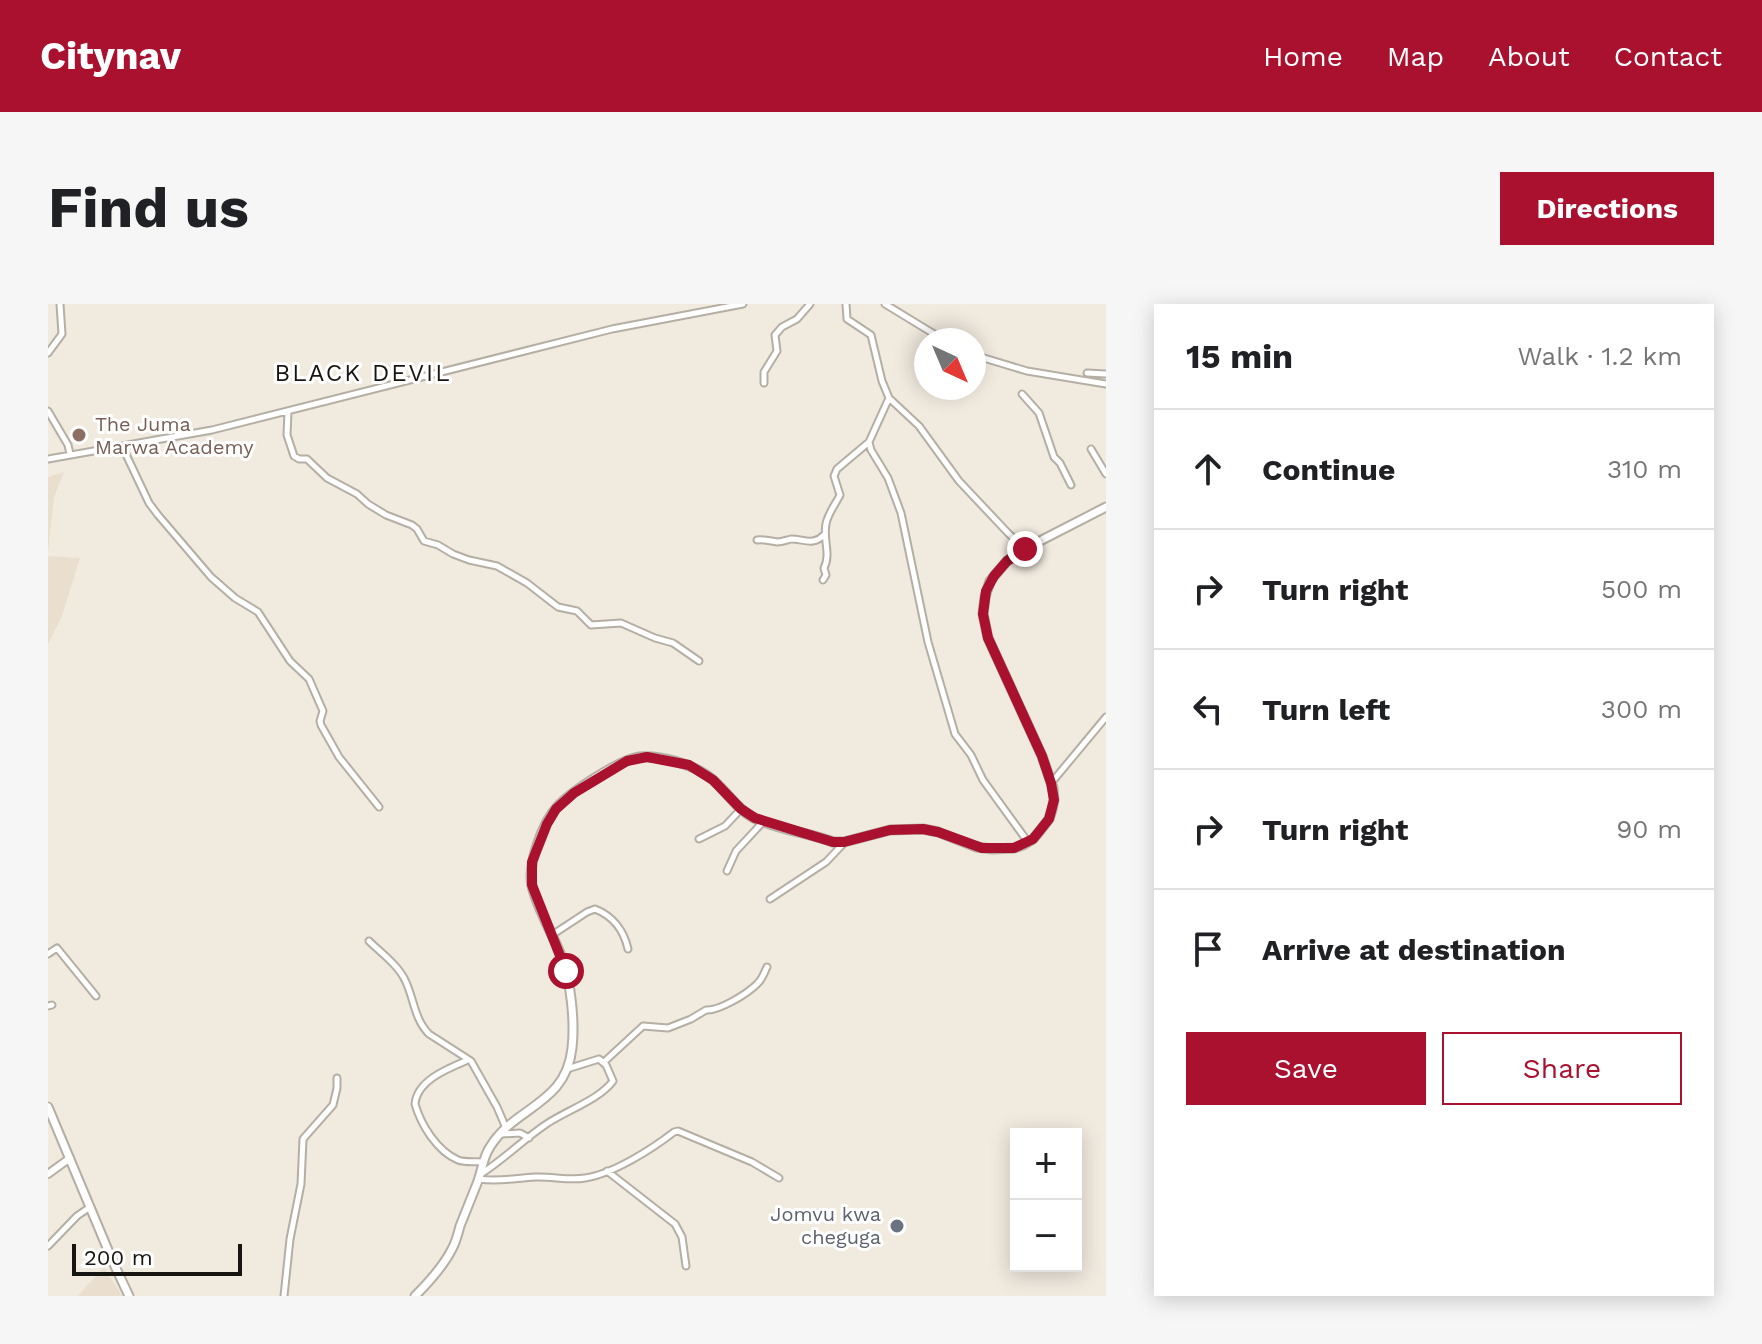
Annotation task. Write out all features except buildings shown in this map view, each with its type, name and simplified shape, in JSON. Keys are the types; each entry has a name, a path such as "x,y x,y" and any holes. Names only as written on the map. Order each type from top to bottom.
{"main road":[{"path":"415,1296 434,1276 453,1248 489,1147 553,1092 567,1069 573,1036 569,986 561,956 532,885 531,870 549,819 556,809 574,793 627,761 641,757 657,758 697,769 713,780 741,809 763,821 833,842 890,830 923,829 982,848 1014,848 1028,842 1051,814 1054,800 1042,756 988,638 983,614 986,591 1007,561 1106,507"},
{"path":"48,1107 129,1296"}],"street":[{"path":"48,353 62,334 60,304"},
{"path":"48,459 212,430 623,327 743,304"},
{"path":"764,383 764,372 777,351 775,335 797,319 810,304"},
{"path":"846,304 847,319 871,335 889,398 919,426 959,481 1025,549"},
{"path":"885,304 924,328"},
{"path":"986,359 1027,371 1106,384"},
{"path":"1087,373 1106,374"},
{"path":"1022,394 1039,413 1054,457 1071,485"},
{"path":"823,580 827,561 826,520 840,495 834,476 837,469 869,442 889,398"},
{"path":"48,411 70,454"},
{"path":"288,412 287,435 294,456 307,459 327,478 386,515 412,525 424,541 469,560 497,566 527,583 558,607 577,611 591,625 621,623 673,643 699,661"},
{"path":"869,442 901,513 928,642 955,734 971,755 983,780 1028,842"},
{"path":"122,446 149,503 158,515 204,570 225,590 258,612 290,661 309,679 323,711 321,725 339,757 379,807"},
{"path":"1091,449 1106,474"},
{"path":"757,540 818,541 825,535"},
{"path":"1051,783 1106,717"},
{"path":"699,839 725,826 741,809"},
{"path":"727,871 736,851 763,821"},
{"path":"770,899 826,862 844,842"},
{"path":"552,935 595,909 621,930 628,949"},
{"path":"369,941 406,981 424,1029 475,1066 497,1107 504,1131 522,1133 529,1138"},
{"path":"48,954 57,948 96,996"},
{"path":"604,1062 643,1026 668,1028 706,1010 725,1006 755,986 767,967"},
{"path":"469,1059 433,1078 417,1093 415,1104 433,1140 441,1148 458,1160 484,1162"},
{"path":"480,1177 547,1123 611,1084 613,1078 604,1062 597,1059 567,1069"},
{"path":"284,1296 290,1239 301,1184 303,1139 333,1105 337,1078"},
{"path":"480,1177 500,1181 595,1176 656,1146 678,1131 752,1162 779,1178"},
{"path":"48,1174 70,1158"},
{"path":"607,1171 675,1224 682,1237 686,1266"},
{"path":"48,1246 90,1207"}],"shaded area":[{"path":"64,472 54,497 48,553 48,477"},
{"path":"48,556 80,558 62,616 48,644"},
{"path":"104,1267 122,1296 78,1296"}],"place":[{"name":"The Juma Marwa Academy","path":"79,435"},
{"name":"Jomvu kwa cheguga","path":"897,1226"}],"district":[{"name":"BLACK DEVIL","path":"363,373"}],"route":[{"path":"566,971 532,885 532,862 553,812 574,793 635,758 657,758 689,765 706,774 741,809 755,818 833,842 890,830 923,829 969,845 992,849 1014,848 1033,839 1051,814 1053,788 1042,756 988,638 983,606 994,576 1007,561 1025,549"}]}
